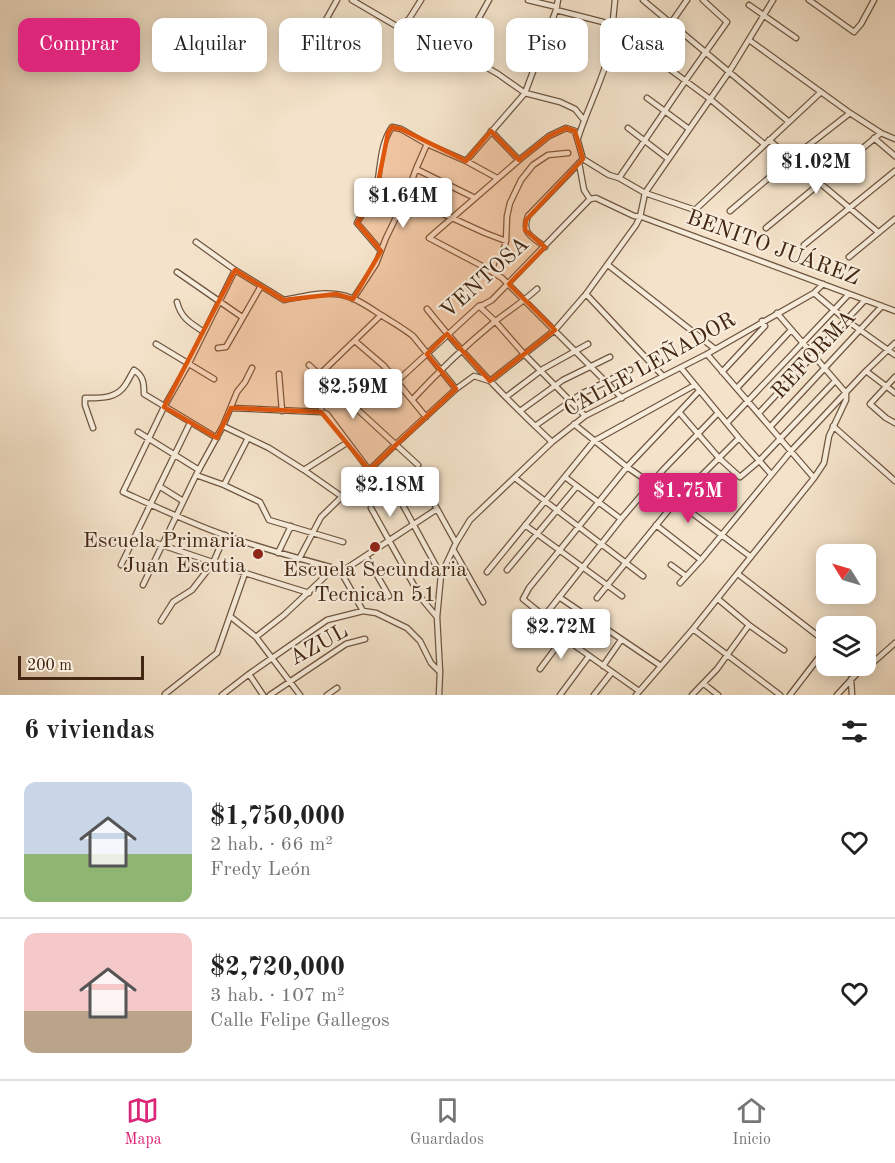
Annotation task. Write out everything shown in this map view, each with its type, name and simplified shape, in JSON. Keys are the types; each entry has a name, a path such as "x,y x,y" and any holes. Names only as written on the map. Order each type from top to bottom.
{"street":[{"path":"327,18 337,0"},
{"path":"352,0 398,27 409,19 421,0"},
{"path":"489,0 460,52 525,93 560,102 575,109 584,120"},
{"path":"528,0 600,21"},
{"path":"466,161 525,93 558,0"},
{"path":"613,18 615,0"},
{"path":"644,0 665,18"},
{"path":"619,178 727,21 703,0"},
{"path":"490,381 555,330 608,265 636,225 645,193 729,72 773,0"},
{"path":"809,0 854,32 874,0"},
{"path":"674,18 684,1"},
{"path":"749,5 796,38"},
{"path":"685,35 789,122"},
{"path":"748,40 850,113 881,133 895,139"},
{"path":"578,140 603,72"},
{"path":"673,72 791,159 878,232"},
{"path":"581,161 645,193 695,210 821,92"},
{"path":"647,98 688,129"},
{"path":"730,211 850,113"},
{"path":"381,251 357,223 375,193 380,160 392,127 401,129 497,178"},
{"path":"622,398 497,274 429,238 549,136 567,128 575,131 578,140 584,190 590,199 596,198 640,217"},
{"path":"628,128 668,158"},
{"path":"491,131 519,160"},
{"path":"766,228 881,133"},
{"path":"874,138 895,156"},
{"path":"353,299 376,264 427,144"},
{"path":"497,274 506,241 510,203 520,180 533,165 548,155 568,153"},
{"path":"545,247 527,232 526,220 581,161"},
{"path":"416,169 475,198"},
{"path":"804,245 895,171"},
{"path":"406,197 506,241"},
{"name":"VENTOSA","path":"354,406 381,396 479,306 488,303 590,199"},
{"name":"BENITO JUÁREZ","path":"640,217 895,311"},
{"path":"849,257 895,219"},
{"path":"196,242 235,270 284,300 336,294 366,305 413,336 456,388"},
{"path":"608,265 715,349"},
{"path":"235,270 123,492 225,535 278,553 334,568 341,572 363,611"},
{"path":"177,272 242,317"},
{"name":"CALLE LEÑADOR","path":"441,576 470,520 574,424 585,416 707,354 814,293 823,284"},
{"path":"218,348 226,347 261,286"},
{"path":"412,400 461,351 537,289"},
{"path":"814,293 895,356"},
{"path":"586,294 663,376"},
{"path":"727,423 849,294"},
{"path":"759,414 865,300"},
{"path":"177,302 179,311 184,317 204,332"},
{"path":"479,306 585,416"},
{"name":"REFORMA","path":"770,427 882,306"},
{"path":"427,309 461,351 552,442"},
{"path":"540,621 638,693 718,599 814,478 824,463 829,436 846,400 846,393 777,313"},
{"path":"320,374 381,315"},
{"path":"722,372 765,326 762,321"},
{"path":"737,388 791,330"},
{"path":"355,342 384,366 426,417"},
{"path":"680,583 791,451 895,343"},
{"path":"156,344 214,379"},
{"path":"506,397 540,371 588,344"},
{"path":"707,354 814,478"},
{"path":"520,411 555,386 610,357"},
{"path":"309,364 418,465"},
{"path":"143,585 197,472 223,426 237,392 252,368"},
{"path":"681,368 771,474"},
{"path":"93,429 85,398 105,398 118,394 134,370 144,381 144,394 217,438"},
{"path":"535,426 570,401 630,370"},
{"path":"866,372 895,393"},
{"path":"279,374 282,411"},
{"path":"299,559 321,517 456,388 474,376 490,381"},
{"path":"895,377 870,404 895,423"},
{"path":"679,412 719,458 740,477 759,461 835,381"},
{"path":"487,572 594,441 694,385"},
{"path":"321,412 322,404 336,390"},
{"path":"544,616 523,599 529,588 627,467 699,391"},
{"path":"231,408 327,414 369,470"},
{"path":"527,638 621,519 718,413"},
{"path":"121,565 190,423"},
{"path":"574,424 627,467 751,557"},
{"path":"223,426 268,448 341,496"},
{"path":"833,426 895,481"},
{"path":"138,432 197,472 260,502 269,520 343,542"},
{"path":"224,485 248,438"},
{"path":"597,598 676,501 739,438"},
{"path":"304,470 348,442"},
{"path":"565,477 621,519"},
{"path":"514,478 643,576"},
{"path":"159,486 183,501"},
{"path":"507,570 577,486"},
{"path":"425,487 483,602"},
{"path":"399,498 441,576 437,617 439,695"},
{"path":"371,508 421,598 437,617"},
{"path":"341,572 437,509"},
{"path":"525,525 622,596"},
{"path":"656,525 701,560"},
{"path":"278,553 291,526"},
{"path":"161,621 173,603 192,590 213,563 225,535"},
{"path":"135,536 309,593"},
{"path":"366,556 390,596"},
{"path":"671,565 686,576"},
{"path":"256,637 309,593 334,568"},
{"path":"165,694 217,653 245,573"},
{"path":"738,574 816,634"},
{"path":"559,597 661,666"},
{"path":"718,599 784,650"},
{"path":"222,695 327,620 363,611 376,613 407,628 420,641 431,663 440,672"},
{"path":"231,617 256,637 300,695"},
{"path":"578,648 598,622"},
{"path":"692,695 717,669 749,625"},
{"path":"693,629 780,695"},
{"path":"540,669 563,638"},
{"name":"AZUL","path":"270,695 346,644 365,639"},
{"path":"603,666 621,640"},
{"path":"876,660 895,642"},
{"path":"560,695 589,656"},
{"path":"790,695 816,661"},
{"path":"594,695 612,672"},
{"path":"249,674 263,695"},
{"path":"837,695 852,676"},
{"path":"850,679 852,695"},
{"path":"704,684 718,695"},
{"path":"327,695 337,688"}],"highlighted area":[{"path":"392,127 401,129 466,161 491,131 519,160 549,136 566,128 575,131 583,159 526,220 525,230 545,247 509,284 555,330 490,381 447,334 427,354 456,389 369,470 321,412 231,408 217,438 164,407 235,270 284,300 336,294 353,299 381,251 357,223 376,193 388,133"}],"place":[{"name":"Escuela Secundaria Tecnica n 51","path":"375,547"},
{"name":"Escuela Primaria Juan Escutia","path":"258,554"}]}
